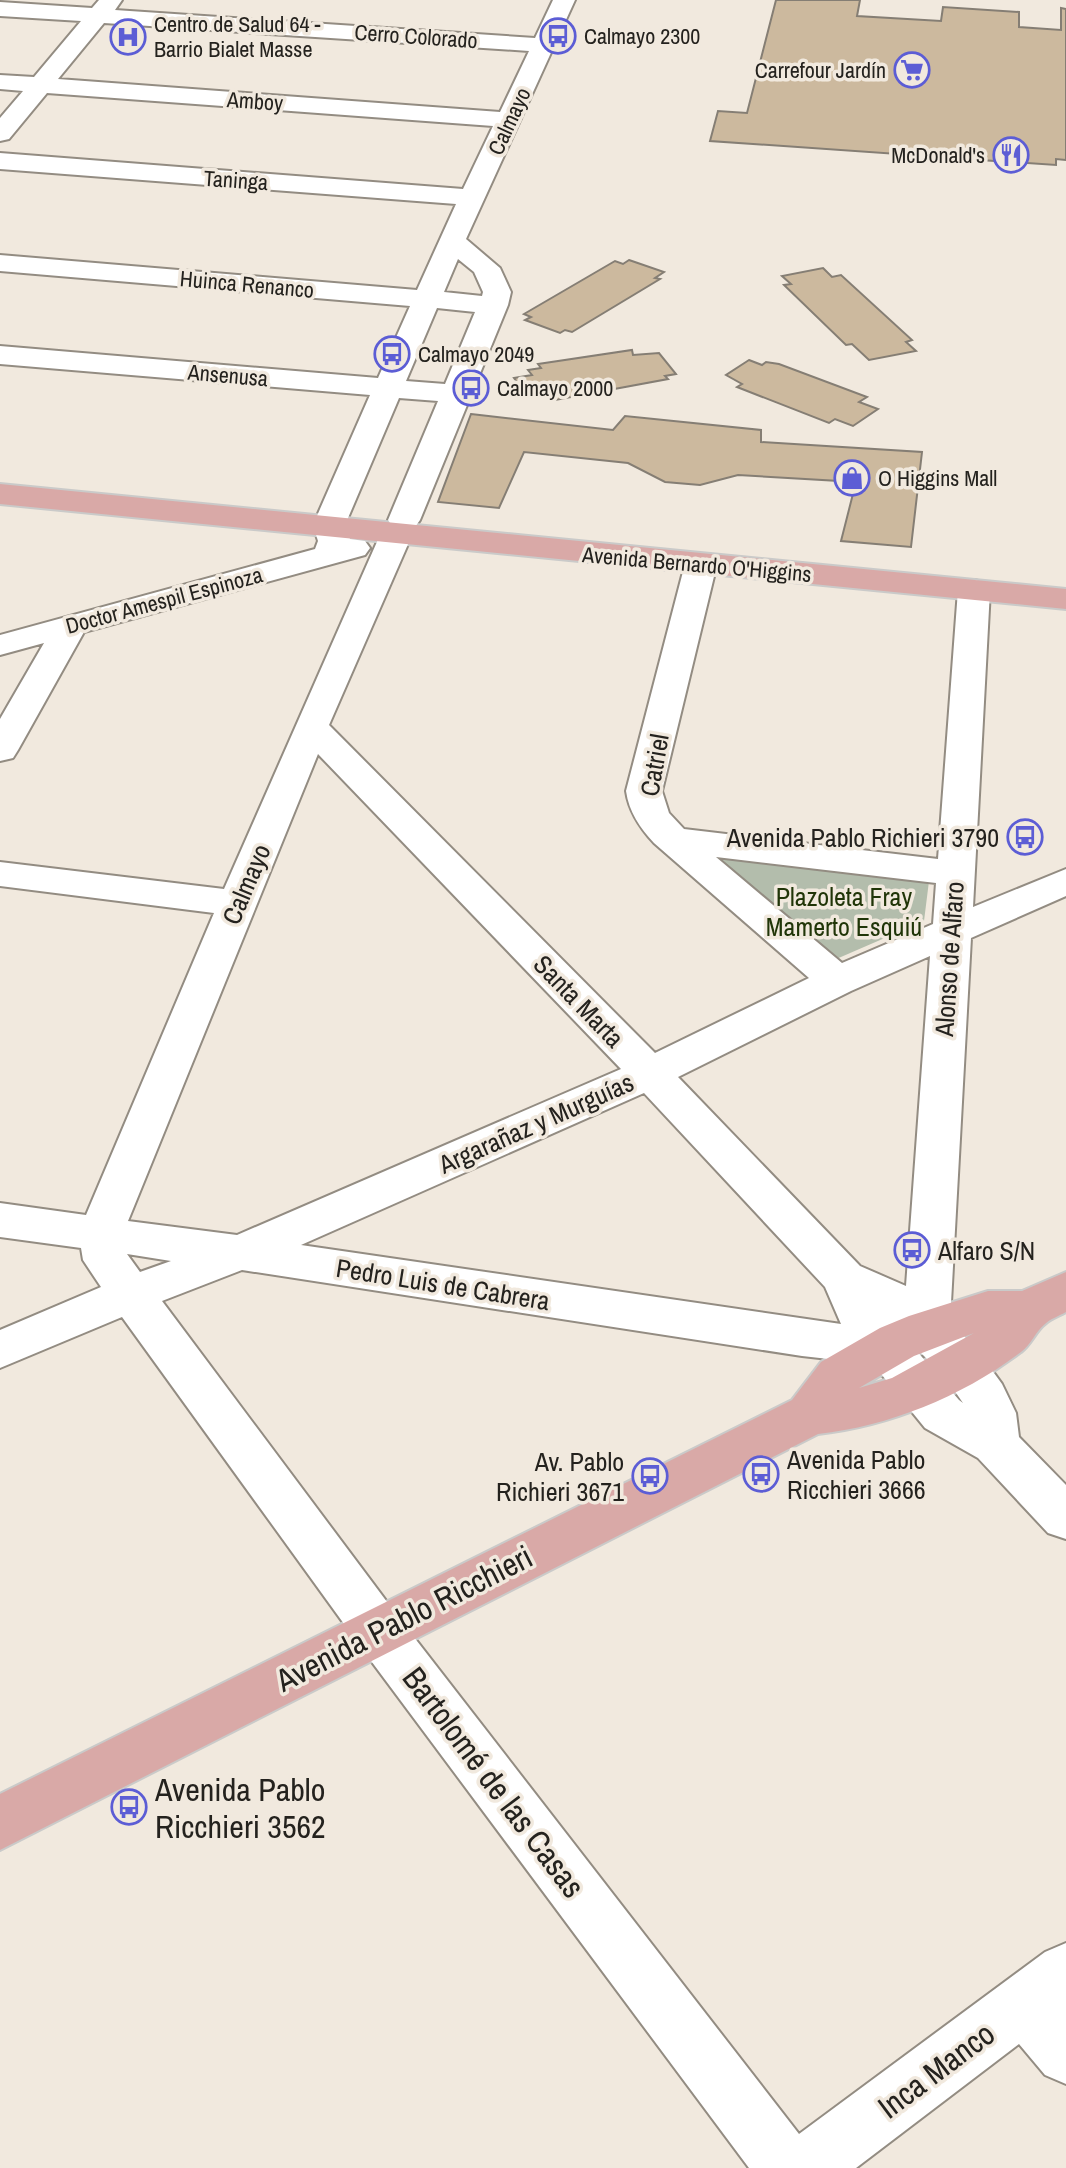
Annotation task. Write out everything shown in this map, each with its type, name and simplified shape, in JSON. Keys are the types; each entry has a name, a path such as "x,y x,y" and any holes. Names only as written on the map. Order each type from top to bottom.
{"main road":[{"name":"Avenida Bernardo O'Higgins","path":"0,494 329,540 400,528 1066,582"},
{"name":"Avenida Bernardo O'Higgins","path":"400,528 701,564 1066,599"},
{"name":"Avenida Pablo Ricchieri","path":"810,1414 839,1376 906,1338 988,1310 1047,1300"},
{"name":"Avenida Pablo Ricchieri","path":"0,1823 810,1414 858,1409 939,1376 1007,1336 1047,1300"}],"street":[{"name":"Calmayo","path":"329,540 452,241 564,0"},
{"name":"Cerro Colorado","path":"0,9 104,8 544,45"},
{"path":"0,134 104,8"},
{"name":"Amboy","path":"0,82 510,120"},
{"name":"Taninga","path":"0,161 473,198"},
{"path":"452,241 486,268 497,292 494,305"},
{"name":"Huinca Renanco","path":"0,263 494,305"},
{"name":"Calmayo","path":"100,1234 311,727 400,528 494,305"},
{"name":"Ansenusa","path":"0,355 457,394"},
{"name":"Doctor Amespil Espinoza","path":"0,645 71,626 329,540"},
{"name":"Catriel","path":"701,564 644,791 646,808 654,822 673,840 837,981"},
{"name":"Alonso de Alfaro","path":"906,1338 950,932 974,590"},
{"path":"0,750 71,626"},
{"path":"0,670 44,674"},
{"name":"Santa Marta","path":"311,727 650,1073 844,1278 858,1313 906,1338 939,1376 942,1414 995,1444 1066,1518"},
{"path":"673,840 954,873"},
{"path":"0,874 238,903"},
{"name":"Argarañaz y Murguías","path":"0,1350 131,1294 240,1253 650,1073 837,981 1066,881"},
{"name":"Pedro Luis de Cabrera","path":"0,1220 802,1338 906,1338"},
{"name":"Bartolomé de las Casas","path":"100,1234 106,1260 378,1630 787,2168"},
{"path":"1045,1988 1066,2054"},
{"name":"Inca Manco","path":"805,2168 1045,1988"}],"green space":[{"name":"Plazoleta Fray Mamerto Esquiú","path":"718,857 929,881 924,921 834,960 712,860"}],"building":[{"name":"Carrefour Jardín","path":"776,0 860,0 857,16 941,21 943,7 1019,12 1019,27 1061,30 1061,8 1066,9 1066,160 1056,159 1056,165 965,159 966,153 927,150 926,156 710,141 718,111 747,113"},
{"path":"629,260 664,272 655,278 660,279 572,332 565,330 560,333 525,320 531,317 524,314 615,261 623,264"},
{"path":"823,268 832,277 841,275 912,340 906,342 916,351 869,360 852,344 846,345 784,285 791,284 782,276"},
{"path":"632,350 633,355 659,353 676,374 665,376 668,379 550,401 546,395 529,398 514,378 532,375 528,370 541,368 538,364"},
{"path":"749,360 762,365 766,362 779,364 867,397 859,402 878,409 853,426 835,419 829,423 737,387 742,384 726,375"},
{"name":"O Higgins Mall","path":"471,414 613,430 625,416 761,430 761,442 922,452 911,547 841,541 856,482 738,475 700,485 665,482 628,463 524,452 499,508 438,502"}],"place":[{"name":"Calmayo 2300","path":"558,36"},
{"name":"Centro de Salud 64 - Barrio Bialet Masse","path":"128,37"},
{"name":"Carrefour Jardín","path":"912,70"},
{"name":"McDonald's","path":"1011,155"},
{"name":"Calmayo 2049","path":"392,354"},
{"name":"Calmayo 2000","path":"471,388"},
{"name":"O Higgins Mall","path":"852,478"},
{"name":"Avenida Pablo Richieri 3790","path":"1025,837"},
{"name":"Alfaro S/N","path":"912,1250"},
{"name":"Avenida Pablo Ricchieri 3666","path":"761,1474"},
{"name":"Av. Pablo Richieri 3671","path":"650,1476"},
{"name":"Avenida Pablo Ricchieri 3562","path":"129,1807"}]}
